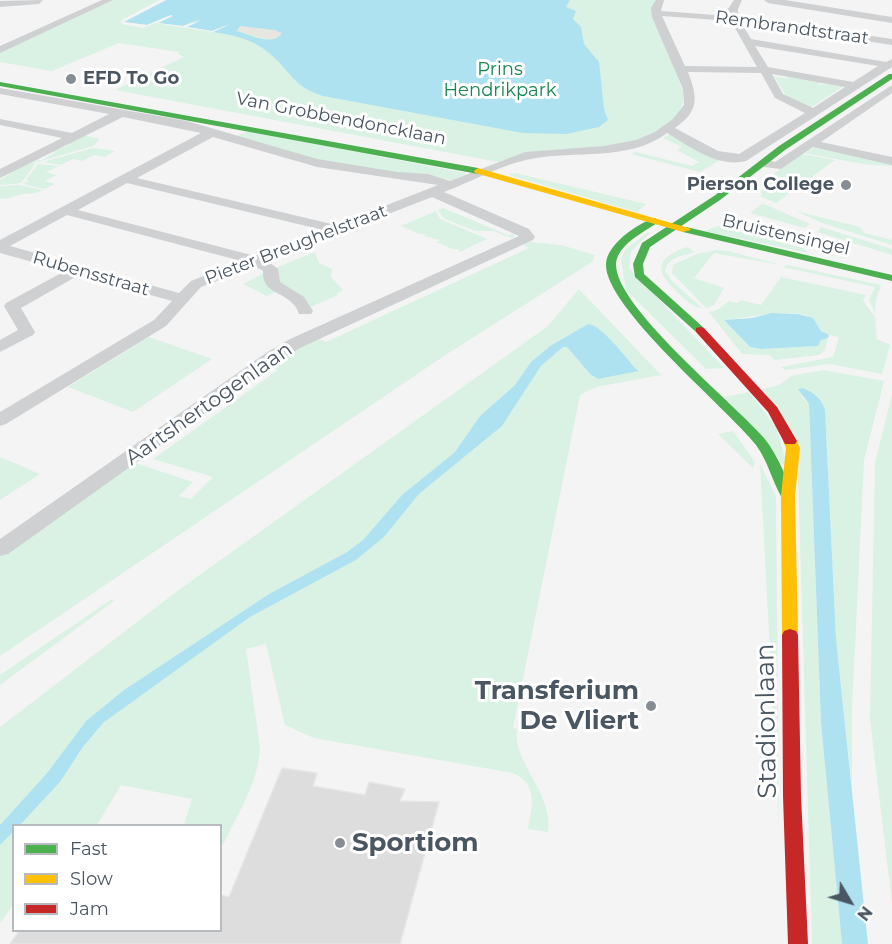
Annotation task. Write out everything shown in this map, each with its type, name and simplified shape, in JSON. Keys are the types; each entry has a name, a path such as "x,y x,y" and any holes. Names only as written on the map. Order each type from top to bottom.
{"main road":[{"name":"Van Grobbendoncklaan","path":"0,79 73,88 587,187"},
{"path":"716,180 782,148 890,79"},
{"name":"Van Grobbendoncklaan","path":"0,84 491,169 581,202 653,222"},
{"path":"694,212 717,198 782,148"},
{"path":"581,202 620,232 624,244"},
{"name":"Bruistensingel","path":"653,222 670,210 713,216"},
{"name":"Bruistensingel","path":"672,226 694,212"},
{"name":"Bruistensingel","path":"653,222 892,278"},
{"name":"Stadionlaan","path":"653,222 624,244 612,263 612,275 618,289 696,379 714,393 759,441 770,458 788,496"},
{"name":"Stadionlaan","path":"672,226 646,245 639,260 638,271 641,279 688,317 773,410 793,448 788,496 792,796 798,944"},
{"path":"680,245 703,240 725,239"},
{"name":"Bruistensingel","path":"870,259 892,266"},
{"path":"653,271 658,293"}],"street":[{"path":"0,50 109,0"},
{"path":"660,0 656,13 680,69 765,70 856,86"},
{"path":"738,0 733,9 734,18 783,100 814,112"},
{"path":"768,0 892,21"},
{"path":"0,4 39,1"},
{"name":"Rembrandtstraat","path":"656,13 784,23 892,42"},
{"path":"749,42 807,50 890,79"},
{"name":"Pieter Breughelstraat","path":"0,420 160,323 196,284 512,161 549,152 627,148 641,144 668,129 682,117 690,102 688,88 680,69"},
{"path":"668,129 721,156 732,159 742,158 856,86 890,79"},
{"path":"764,163 777,166 811,143 890,79"},
{"name":"Van Grobbendoncklaan","path":"0,91 187,125 266,150 317,163 376,173 428,178 451,185"},
{"path":"0,174 121,113"},
{"path":"0,122 73,137"},
{"path":"1,249 66,211 213,132"},
{"path":"811,143 892,161"},
{"path":"126,179 337,229"},
{"name":"Aartshertogenlaan","path":"0,549 275,355 528,237 524,232 433,192"},
{"path":"66,211 257,261 271,269 271,279 274,284 302,303 304,311"},
{"name":"Rubensstraat","path":"1,249 183,299"},
{"path":"0,347 27,332 12,306 77,270"}],"green space":[{"name":"Prins Hendrikpark","path":"111,0 657,0 653,11 683,91 683,102 678,115 656,136 637,144 550,150 504,163 115,90 184,57 178,54 179,52 119,43 52,71 0,62 0,53"},
{"path":"784,75 827,82 819,85 833,83 844,86 810,108 786,96 774,76 790,79"},
{"path":"250,131 465,173 465,175 452,180 403,174 296,156 233,137"},
{"path":"671,134 723,158 700,172 631,154 636,152 692,166 699,162 677,150 682,147 663,138"},
{"path":"82,135 100,139 93,146 38,162 32,161 42,160 56,152 52,151 69,145 65,144"},
{"path":"816,147 892,162 892,166 863,164 804,153"},
{"path":"93,148 115,151 105,157 94,155 83,161 73,159 61,165 43,162"},
{"path":"802,154 835,160 776,203 761,197 762,190 770,178"},
{"path":"29,162 36,163 21,183 0,185 0,180"},
{"path":"38,164 59,166 46,172 56,175 45,181 55,184 45,189 23,184 29,181 26,180"},
{"path":"515,173 646,204 637,212 509,175"},
{"path":"19,185 43,190 0,198 0,186"},
{"path":"762,204 810,224 805,228 750,213"},
{"path":"443,208 508,235 516,233 513,235 515,236 511,238 494,231 475,231 443,218 438,210"},
{"path":"436,211 440,219 487,239 460,252 458,251 460,249 452,249 437,242 440,240 401,226"},
{"path":"796,211 860,227 864,233 892,240 892,245 825,224"},
{"path":"718,226 803,248 809,253 705,231"},
{"path":"821,227 892,249 892,255 818,232"},
{"path":"648,232 650,233 631,251 629,268 724,368 706,369 626,290 621,259 625,250"},
{"path":"530,242 561,245 595,255 592,262 447,354 0,656 0,556 132,462 193,482 179,496 191,499 213,477 153,459 278,370 273,368 281,362 276,360 317,338 326,342 529,248 523,245"},
{"path":"687,247 695,252 672,260 665,271 673,282 702,308 692,305 678,293 662,272 664,261 669,256"},
{"path":"717,250 781,265 714,253 694,278 724,288 714,305 706,308 672,273 673,265 697,254"},
{"path":"315,252 319,263 332,269 331,277 343,290 336,294 338,295 306,309 281,288 275,268"},
{"path":"787,265 881,285 875,313 869,300 875,287 783,267"},
{"path":"266,272 278,291 267,296 243,284"},
{"path":"781,277 866,295 863,301 875,317 877,339 890,345 882,374 830,364 785,370 781,367 833,357 839,337 823,332 814,321 802,314 768,314 725,321 750,347 761,349 818,346 821,340 828,338 825,350 819,355 774,360 770,355 742,354 709,312 717,310 729,301 738,303 740,300 761,305"},
{"path":"579,289 661,375 596,387 580,395 513,728 517,729 517,742 521,754 545,804 548,832 528,829 532,797 527,784 513,773 314,738 285,725 266,644 246,649 260,748 251,786 223,845 222,824 184,824 192,799 121,785 98,824 21,824 60,782 83,747 103,723 250,617 356,560 384,537 419,494 502,426 541,366 563,347 567,347 590,374 598,379 637,371 600,330 588,324 550,346 531,362 515,385 480,416 455,452 402,495 363,540 347,552 269,594 124,690 86,721 47,773 0,825 0,727 180,589 548,326"},
{"path":"149,337 212,359 133,412 68,387"},
{"path":"823,370 884,381 864,460 852,709 852,787 836,639 825,410 800,395 809,404 821,723 842,944 812,944 797,441 763,389 779,385 791,376"},
{"path":"749,392 776,427 789,471 725,397"},
{"path":"892,394 892,904 870,719 875,463"},
{"path":"733,431 755,462 753,468 718,434"},
{"path":"0,457 40,474 0,500"},
{"path":"760,464 776,496 779,821"},
{"path":"112,599 114,601 0,685 0,675"},
{"path":"12,833 12,906 0,923 0,845"}],"sand":[{"path":"240,26 275,30 282,33 281,36 271,40 237,31"}],"water":[{"path":"166,0 570,0 566,7 576,11 573,19 581,27 584,44 599,62 604,109 608,120 599,127 566,134 523,133 323,96 298,83 263,48 235,36 213,32 229,24 212,31 186,27 199,19 183,26 157,23 171,15 147,25 123,22","holes":["240,26 275,30 282,33 278,37 267,40 237,31"]},
{"path":"772,313 798,314 813,318 821,331 829,335 828,338 821,340 818,346 761,349 750,347 724,320 752,318"},
{"path":"588,324 607,336 639,371 598,379 590,374 567,347 563,347 541,366 502,426 419,494 384,537 356,560 250,617 103,723 83,747 60,782 21,824 12,824 12,833 0,845 0,825 47,773 86,721 124,690 269,594 347,552 363,540 402,495 455,452 480,416 515,385 531,362 550,346"},
{"path":"803,388 817,396 825,410 836,639 868,944 842,944 821,723 809,404 798,389"}],"pier":[{"path":"159,0 166,0 124,22 147,25 171,15 173,16 158,23 183,26 202,20 187,27 212,31 231,24 213,32 155,23 144,28 121,24 122,20"}],"building":[{"name":"Sportiom","path":"282,768 317,773 313,786 365,795 369,782 405,789 400,801 439,802 400,944 10,944 19,932 222,932 222,895 229,897"}],"traffic: fast":[{"path":"700,330 639,275 638,264 646,245 717,198 782,148 892,76"},
{"path":"0,84 478,171"},
{"path":"654,221 627,239 612,258 611,266 616,283 650,330 760,442 772,461 787,495"},
{"path":"686,230 892,278"}],"traffic: slow":[{"path":"478,171 686,230"},
{"path":"790,441 793,448 788,496 790,635"}],"traffic: jam":[{"path":"700,330 773,410 790,441"},
{"path":"790,635 792,796 798,944"}],"place":[{"name":"EFD To Go","path":"71,79"},
{"name":"Pierson College","path":"846,185"},
{"name":"Transferium De Vliert","path":"651,706"},
{"name":"Sportiom","path":"340,843"}]}
